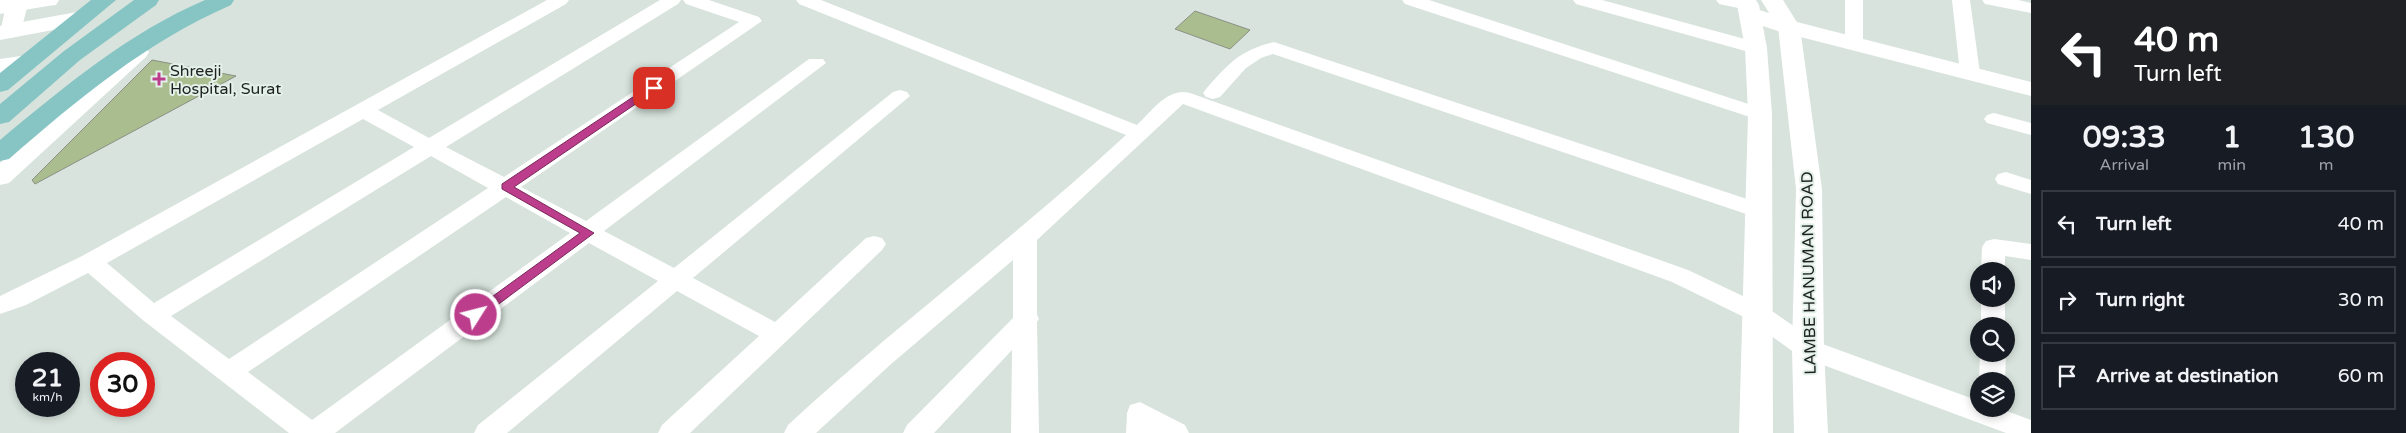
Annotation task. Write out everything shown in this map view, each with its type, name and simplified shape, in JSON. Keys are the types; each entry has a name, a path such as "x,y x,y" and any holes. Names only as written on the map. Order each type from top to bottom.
{"main road":[{"path":"48,0 6,5 5,32 77,19"},
{"path":"0,86 77,19 105,0"},
{"path":"0,117 61,62 113,22 148,0"},
{"path":"0,142 87,62 174,0"},
{"path":"0,153 83,84 137,43 164,26 223,0"},
{"path":"0,177 122,65 206,1"},
{"name":"LAMBE HANUMAN ROAD","path":"1748,4 1756,48 1760,114 1756,433"},
{"name":"LAMBE HANUMAN ROAD","path":"1748,4 1789,27 1809,189 1808,349 1811,433"},
{"path":"1789,27 2031,89"},
{"path":"0,66 28,62"}],"street":[{"path":"0,305 17,299 90,262 560,0"},
{"path":"153,315 672,0"},
{"path":"230,372 753,21 692,0"},
{"path":"808,0 1140,133"},
{"path":"1411,0 1760,114"},
{"path":"1582,0 1756,48"},
{"path":"1854,0 1854,44"},
{"path":"1961,0 1970,74"},
{"path":"1990,0 2031,8"},
{"path":"1213,93 1245,57 1262,50 1274,48 1760,211"},
{"path":"315,433 816,63"},
{"path":"488,433 900,96"},
{"path":"798,433 844,388 1025,237 1175,100 1183,97 1680,276 1757,312 1808,349 1992,420 2031,431"},
{"path":"362,110 506,187 674,281 776,334"},
{"path":"1994,119 2031,129"},
{"path":"2006,179 2031,186"},
{"path":"1025,237 1027,319 1025,433"},
{"path":"672,433 874,244"},
{"path":"1994,262 1994,248 2021,249 2031,252"},
{"path":"90,262 153,315 309,433"},
{"path":"917,433 1027,319"},
{"path":"1140,433 1140,413 1175,433"}],"building":[{"path":"1195,11 1250,30 1230,49 1175,29"},
{"path":"152,60 236,76 35,184 32,180"}],"place":[{"name":"Shreeji Hospital, Surat","path":"159,79"}],"route":[{"path":"476,315 588,233 506,187 654,88"}]}
